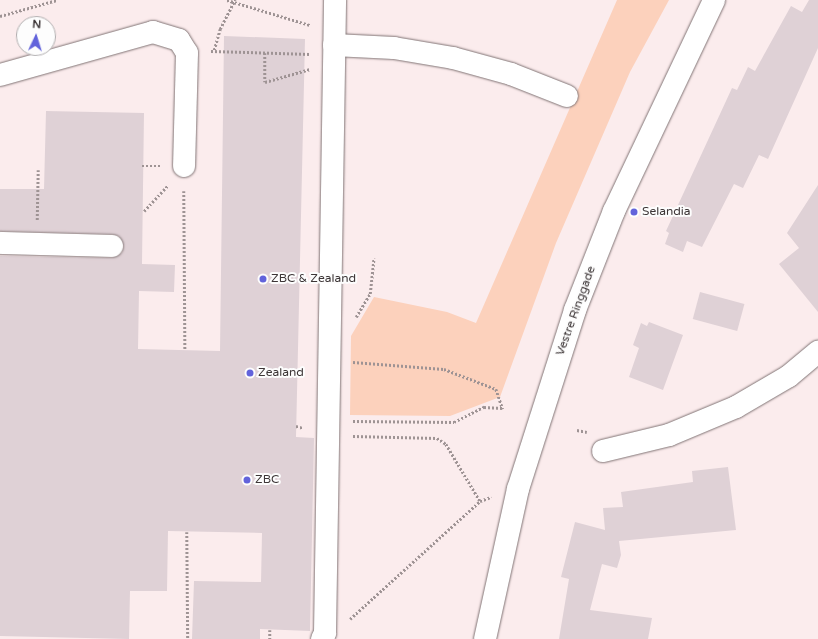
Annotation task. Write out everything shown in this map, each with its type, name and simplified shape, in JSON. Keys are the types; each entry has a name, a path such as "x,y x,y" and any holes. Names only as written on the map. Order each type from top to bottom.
{"street":[{"path":"323,636 335,0"},
{"name":"Vestre Ringgade","path":"485,639 518,490 575,310 614,211 714,0"},
{"path":"0,75 153,32 178,40 187,53 184,166"},
{"path":"334,44 394,48 453,58 511,74 567,96"},
{"path":"0,243 112,246"},
{"path":"603,451 669,435 736,407 788,376 818,352"}],"path":[{"path":"0,16 57,0"},
{"path":"226,0 234,1 334,44"},
{"path":"214,50 220,29 234,1"},
{"path":"187,53 214,50 265,53 334,44"},
{"path":"265,53 265,82 318,66 334,44"},
{"path":"144,211 184,166"},
{"path":"184,166 185,350"},
{"path":"37,244 38,170"},
{"path":"329,361 444,369 496,389 503,408 484,407 454,422 328,428 296,426 437,438 446,444 480,501"},
{"path":"323,636 341,628 480,501 518,490"},
{"path":"187,532 188,639"},
{"path":"270,630 270,639"}],"shaded area":[{"path":"617,0 669,0 630,72 556,243 500,397 450,416 350,415 351,336 374,297 447,312 476,323"}],"building":[{"path":"809,0 818,0 818,48 768,159 759,155 743,188 734,184 702,247 687,241 683,252 665,244 669,233 666,231 732,88 737,90 748,67 755,71 791,6 802,12"},
{"path":"224,36 305,39 296,437 314,438 310,631 260,629 260,639 192,639 194,581 261,582 262,533 168,531 167,591 130,591 129,639 0,636 0,256 112,258 122,253 124,246 119,236 112,234 0,231 0,189 44,189 46,111 144,113 142,264 175,265 174,292 139,291 138,349 220,351"},
{"path":"818,185 818,312 779,264 799,248 787,233"},
{"path":"700,292 744,304 737,331 693,319"},
{"path":"649,322 683,335 663,390 629,377 639,348 633,345 641,323 647,326"},
{"path":"728,467 736,530 619,541 621,555 617,568 602,564 590,610 652,618 648,639 559,639 569,579 561,577 575,522 605,530 603,508 623,507 621,492 693,482 692,471"}],"place":[{"name":"Selandia","path":"634,212"},
{"name":"ZBC & Zealand","path":"263,279"},
{"name":"Zealand","path":"250,373"},
{"name":"ZBC","path":"247,480"}]}
